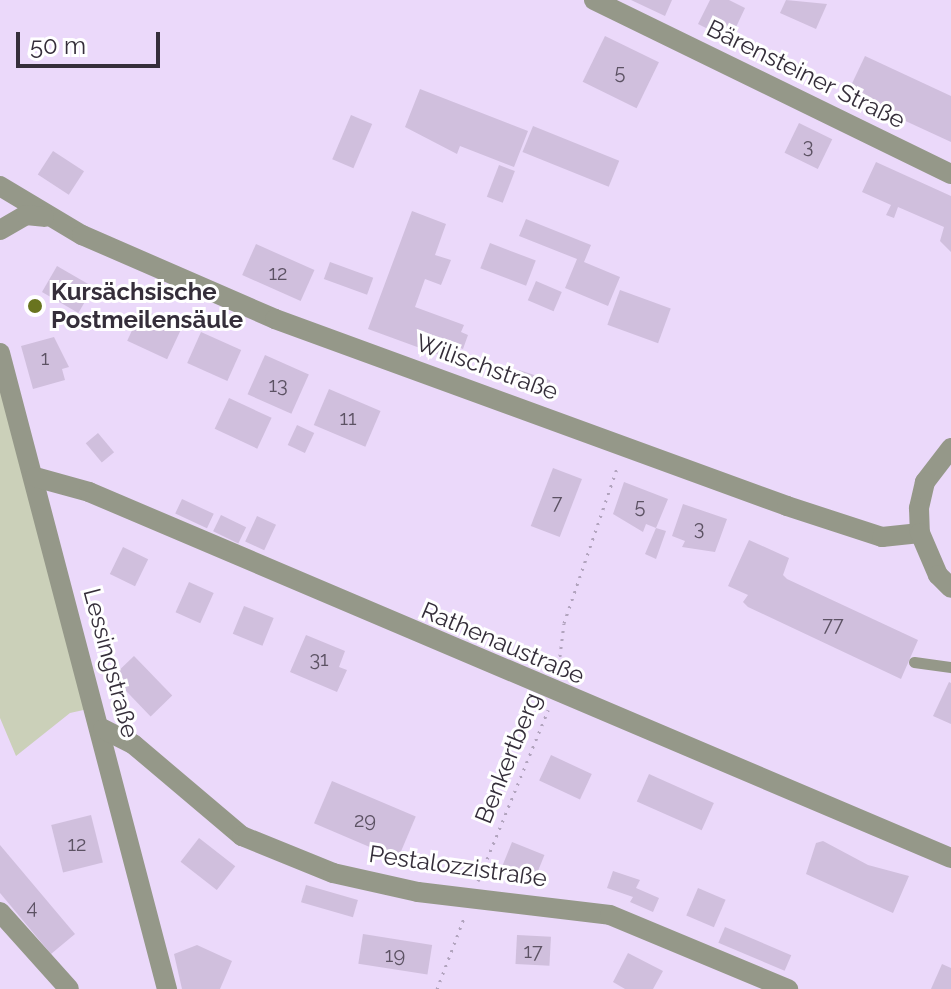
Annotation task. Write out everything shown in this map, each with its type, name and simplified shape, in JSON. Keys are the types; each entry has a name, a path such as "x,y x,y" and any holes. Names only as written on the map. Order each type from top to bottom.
{"street":[{"name":"Bärensteiner Straße","path":"594,0 951,174"},
{"name":"Wilischstraße","path":"0,186 44,217 275,319 882,537 920,533"},
{"path":"0,230 26,215 44,217"},
{"name":"Lessingstraße","path":"0,353 103,729 167,989"},
{"path":"951,448 925,482 920,533 938,575 951,588"},
{"name":"Rathenaustraße","path":"35,477 89,492 555,694 951,858"},
{"name":"Pestalozzistraße","path":"103,729 133,744 242,836 333,873 418,892 472,896 610,915 788,989"},
{"path":"0,912 69,989"}],"lane":[{"path":"914,662 951,667"}],"path":[{"name":"Benkertberg","path":"437,989 555,694 564,623 624,444"}],"green space":[{"path":"0,386 88,709 70,713 16,756 0,718"}],"building":[{"path":"631,0 672,0 665,16"},
{"path":"710,0 729,0 745,8 730,40 698,24"},
{"path":"786,0 827,4 816,29 780,13"},
{"path":"605,36 659,62 637,108 583,82"},
{"path":"865,56 951,96 951,142 847,94"},
{"path":"420,89 528,131 514,167 460,146 457,154 405,127"},
{"path":"351,115 372,124 353,168 332,159"},
{"path":"799,123 832,139 818,169 785,153"},
{"path":"533,126 619,161 609,187 523,152"},
{"path":"53,151 84,171 69,195 38,174"},
{"path":"876,162 951,196 951,252 940,241 944,227 898,207 894,218 886,215 891,205 862,192"},
{"path":"499,165 515,171 503,203 487,197"},
{"path":"412,211 446,224 435,255 451,260 441,285 425,279 415,307 464,325 461,332 468,335 463,349 455,346 450,359 368,329"},
{"path":"526,219 591,245 584,262 620,277 608,306 565,288 577,259 519,236"},
{"path":"490,243 536,261 526,286 480,268"},
{"path":"256,244 314,270 301,301 242,275"},
{"path":"330,262 373,278 367,295 324,279"},
{"path":"57,266 93,287 78,313 42,292"},
{"path":"536,281 562,292 554,311 528,300"},
{"path":"620,290 671,308 658,343 607,325"},
{"path":"142,309 182,328 167,359 127,341"},
{"path":"201,332 241,350 227,381 187,363"},
{"path":"54,337 69,367 62,369 65,380 33,389 21,346"},
{"path":"265,355 309,375 291,414 248,394"},
{"path":"519,370 550,380 545,395 514,385"},
{"path":"329,389 381,411 365,447 314,425"},
{"path":"229,398 272,418 257,449 215,429"},
{"path":"297,425 314,433 305,453 288,445"},
{"path":"98,433 114,452 102,462 86,443"},
{"path":"553,468 582,479 560,537 531,526"},
{"path":"624,482 668,499 656,528 646,524 643,532 613,514"},
{"path":"182,499 214,514 207,528 175,514"},
{"path":"683,504 727,519 715,552 682,547 685,541 672,536"},
{"path":"221,515 246,527 238,543 213,531"},
{"path":"257,516 276,525 264,550 245,541"},
{"path":"656,528 666,531 656,559 645,554"},
{"path":"749,540 789,558 783,575 787,579 918,640 901,679 748,607 743,602 748,595 728,586"},
{"path":"123,547 148,559 135,586 110,574"},
{"path":"189,582 214,593 200,623 176,612"},
{"path":"244,606 274,618 262,646 233,634"},
{"path":"306,635 345,651 339,667 347,670 337,692 290,672"},
{"path":"134,656 172,696 151,716 112,677"},
{"path":"951,683 951,724 933,716"},
{"path":"551,755 592,774 580,799 539,780"},
{"path":"649,774 714,803 702,830 637,801"},
{"path":"332,781 416,817 398,859 314,823"},
{"path":"91,815 103,863 63,872 51,825"},
{"path":"199,838 235,866 217,890 181,862"},
{"path":"823,841 868,865 909,876 893,913 806,874 816,843"},
{"path":"512,842 544,855 535,878 503,865"},
{"path":"0,845 75,934 51,954 0,893"},
{"path":"613,871 640,880 636,888 659,898 653,912 630,902 633,897 607,888"},
{"path":"306,885 358,900 353,917 301,902"},
{"path":"698,888 726,900 714,927 686,916"},
{"path":"725,927 791,955 785,971 718,943"},
{"path":"363,934 432,945 427,975 358,964"},
{"path":"517,935 551,937 549,966 515,964"},
{"path":"197,945 232,961 220,989 182,989 174,954"},
{"path":"628,953 663,971 653,989 625,989 613,982"},
{"path":"942,964 951,968 951,989 931,989"}],"place":[{"name":"Kursächsische Postmeilensäule","path":"35,306"}]}
